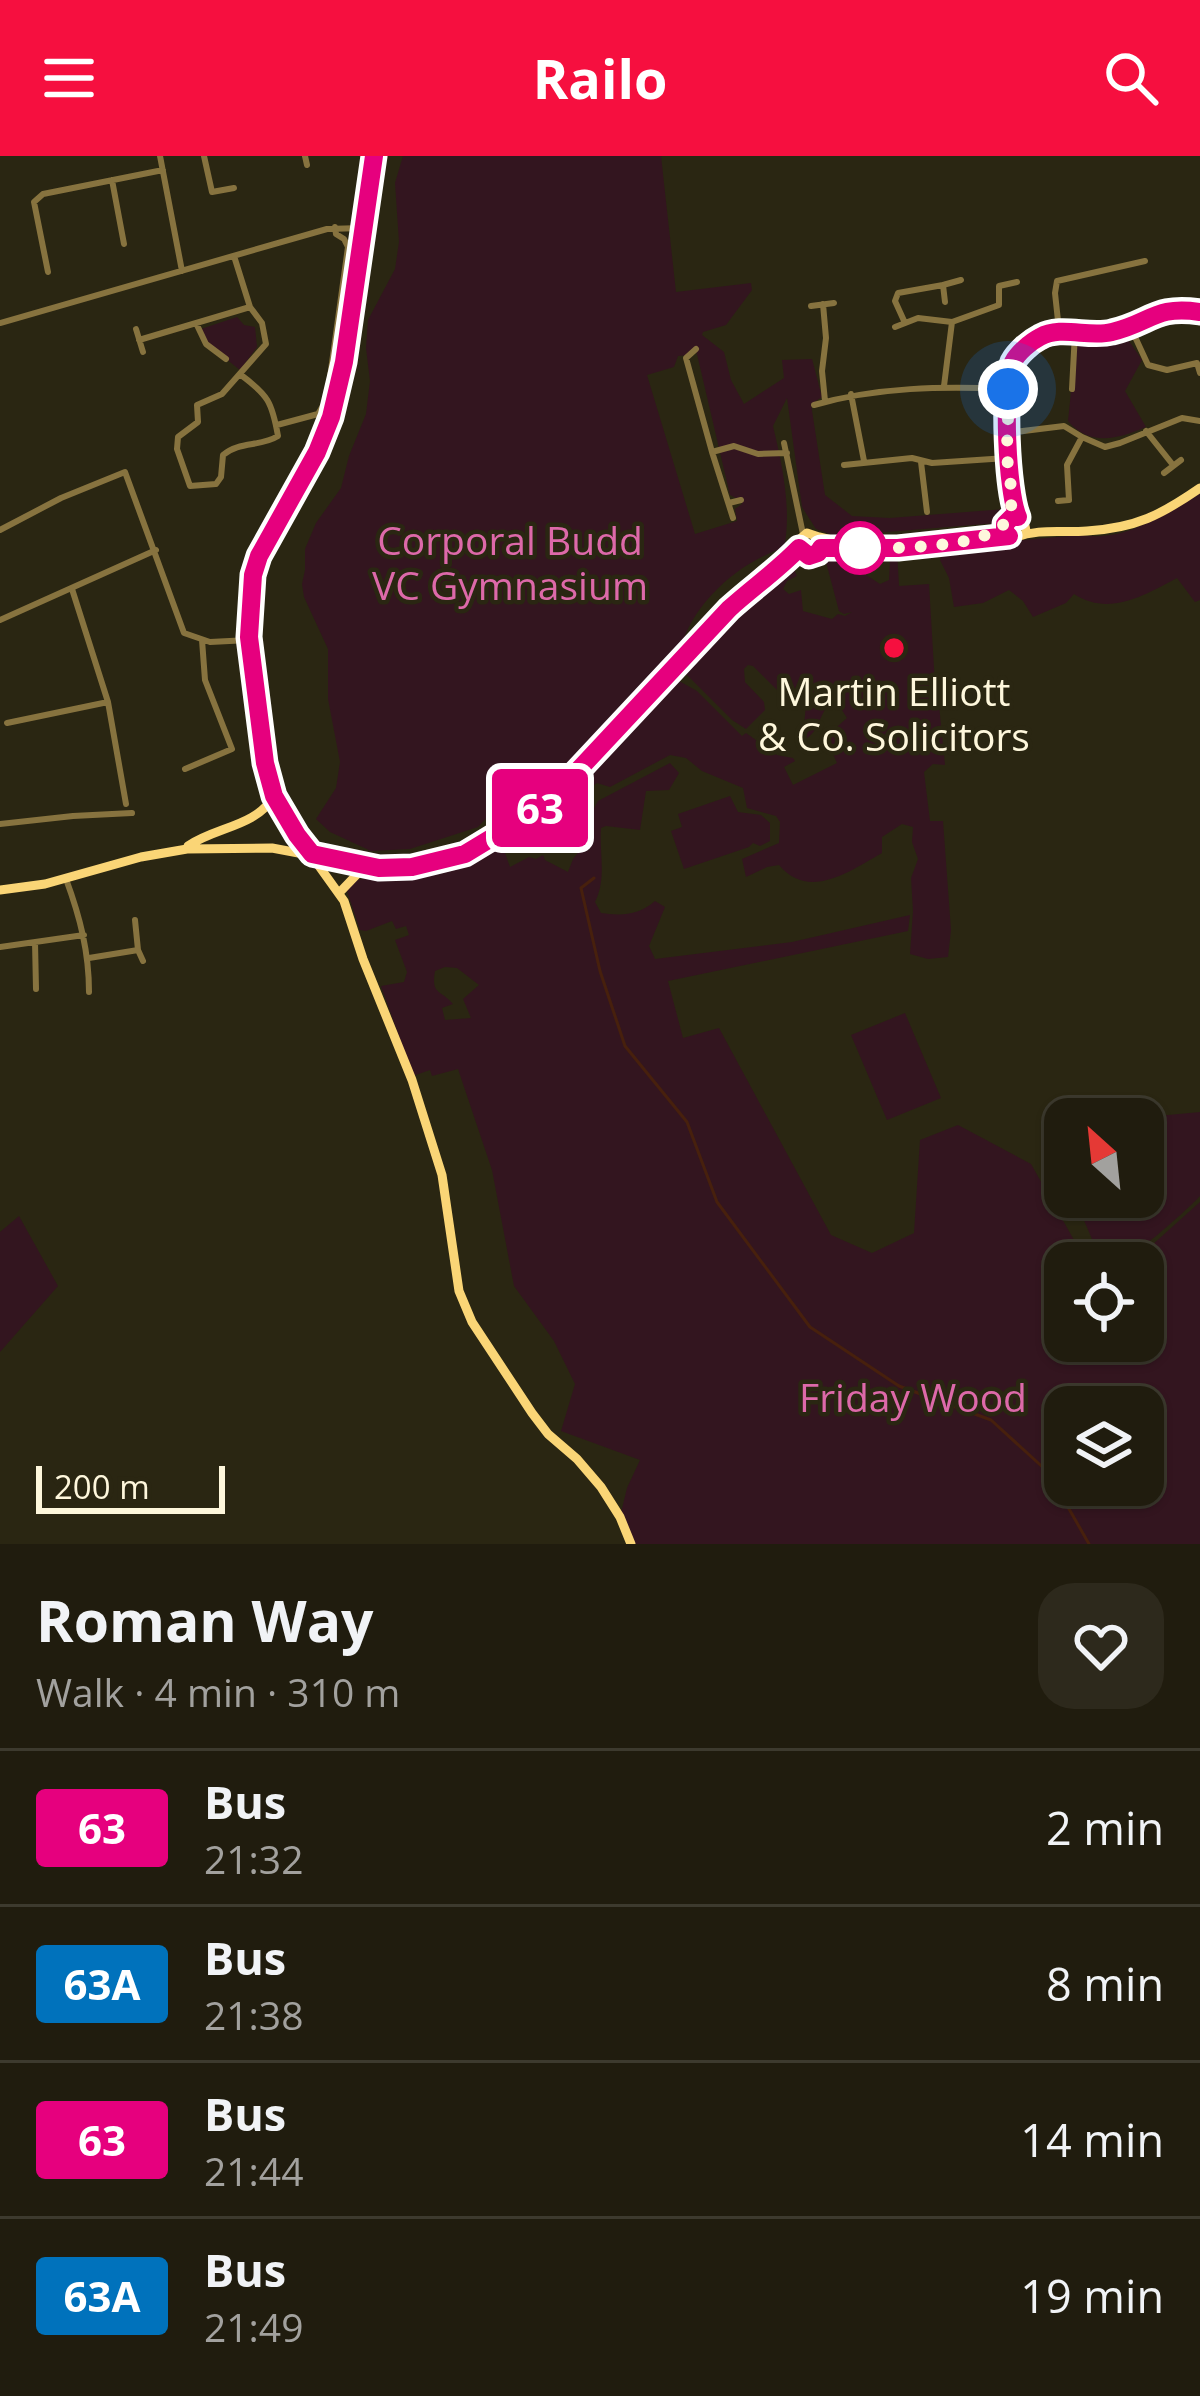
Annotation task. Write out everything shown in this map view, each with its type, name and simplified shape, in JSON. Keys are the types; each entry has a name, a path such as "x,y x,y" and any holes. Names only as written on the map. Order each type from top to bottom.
{"street":[{"path":"160,156 182,271"},
{"path":"204,156 212,192 234,188"},
{"path":"375,156 344,362 331,417 317,452 259,556 250,588 249,640 265,763 274,796 340,892 431,1137 447,1197 459,1291 472,1322 548,1434 601,1487 631,1544"},
{"path":"48,272 34,202 43,194 163,170"},
{"path":"112,180 124,244"},
{"path":"0,323 335,227 362,228"},
{"path":"277,425 318,414 327,399 348,247 335,227"},
{"path":"234,256 266,344 222,394 197,405 198,422 178,437 177,449 190,486 216,484 229,450 278,436 273,406 241,375"},
{"path":"1059,332 1057,281 1145,261"},
{"path":"905,322 896,301 898,292 961,280"},
{"path":"896,327 918,318 952,322 999,305 998,282 1017,282"},
{"path":"944,285 946,302"},
{"path":"812,306 834,302"},
{"path":"823,304 825,402"},
{"path":"139,340 250,307"},
{"path":"803,534 810,532 820,542 858,548 1019,537 1007,433 1012,364 1023,350 1043,334 1111,333 1172,309 1199,312"},
{"path":"944,386 952,322"},
{"path":"196,323 206,344 226,359"},
{"path":"1130,326 1148,365 1167,370 1197,358 1200,373"},
{"path":"136,329 143,352"},
{"path":"1072,389 1075,333"},
{"path":"686,358 696,349"},
{"path":"675,356 686,358"},
{"path":"686,358 733,518"},
{"path":"1074,368 1084,368"},
{"path":"814,405 851,394 944,386 1008,389"},
{"path":"851,394 864,461"},
{"path":"1007,433 1059,425 1105,446 1182,418 1200,421"},
{"path":"1146,430 1177,463 1164,473"},
{"path":"1069,500 1066,465 1082,437"},
{"path":"784,442 803,534 802,552"},
{"path":"945,445 946,460"},
{"path":"712,452 734,446 758,454 787,453"},
{"path":"844,465 912,458 921,462 1007,458"},
{"path":"921,462 927,512"},
{"path":"0,530 125,472 184,633 210,642 249,640"},
{"path":"968,540 1015,520 1058,531 1089,531 1141,521 1158,516 1200,488"},
{"path":"729,502 741,500"},
{"path":"1058,501 1079,500"},
{"path":"1009,536 1005,533 1015,520"},
{"path":"0,890 187,848 291,851 393,868 443,861 481,847 556,794 755,585 802,552 816,554 820,542"},
{"path":"0,620 155,550"},
{"path":"73,589 108,703 126,804"},
{"path":"185,769 232,749 205,680 202,639"},
{"path":"7,723 108,703"},
{"path":"187,848 200,838 260,815 274,796"},
{"path":"0,824 132,813"},
{"path":"291,851 297,835"},
{"path":"340,892 365,866"},
{"path":"66,878 89,958 89,992"},
{"path":"135,920 143,961"},
{"path":"0,946 84,935"},
{"path":"35,942 36,989"},
{"path":"89,958 138,950"}],"green space":[{"name":"Corporal Budd VC Gymnasium","path":"403,156 661,156 676,292 751,283 752,290 726,325 702,335 724,352 744,404 784,378 782,360 812,359 822,397 811,404 825,495 852,516 890,518 1005,509 997,523 850,535 849,541 816,529 802,507 787,398 773,426 786,502 784,548 751,563 706,601 680,651 537,799 517,808 497,807 478,827 410,849 371,851 330,832 316,819 336,788 340,762 328,699 328,649 304,597 305,549 316,523 341,488 366,414 368,320 395,269 399,242 395,183","holes":["696,350 730,495 742,504 735,509 737,521 695,534 647,375 674,367 678,356"]},
{"path":"237,317 255,327 257,347 240,370 206,343 201,329"},
{"path":"1127,338 1142,360 1125,391 1146,427 1115,437 1086,435 1068,421 1076,343"},
{"path":"1200,492 1200,600 1195,602 1177,578 1114,604 1087,601 1074,594 1066,603 1033,617 1009,590 983,603 954,607 940,560 947,547 1113,535 1142,525"},
{"path":"897,550 899,586 929,584 945,765 933,764 924,772 930,821 943,821 951,930 948,957 910,954 911,878 918,859 913,827 902,824 882,837 882,853 830,879 803,881 779,865 746,877 742,859 779,843 780,822 776,816 747,808 743,788 702,771 686,758 670,755 610,787 597,783 584,792 569,792 573,781 672,677 697,691 742,736 746,733 777,755 793,758 784,767 793,785 837,763 829,745 816,751 815,746 847,718 840,707 826,708 810,736 796,738 804,726 806,704 784,697 748,665 745,682 764,702 765,710 746,729 686,674 686,666 748,598 793,567 797,576 783,589 789,594 801,590 803,611 832,619 852,612 839,611 826,562 831,556 880,553 883,561 854,567 880,584 889,580 890,559"},
{"name":"Friday Wood","path":"670,763 679,773 669,790 646,791 640,830 601,828 602,875 595,902 601,913 609,914 636,912 655,901 665,907 649,946 655,959 792,942 910,915 908,931 668,981 683,1038 719,1028 831,1235 872,1253 914,1233 920,1140 958,1125 1031,1164 1044,1187 1044,1218 1062,1218 1075,1242 1044,1242 1044,1362 1164,1362 1164,1242 1155,1242 1200,1202 1200,1544 631,1544 620,1517 640,1460 561,1431 575,1384 554,1341 514,1286 492,1170 458,1069 413,1076 381,986 404,982 407,972 395,940 409,935 406,926 396,929 392,921 360,930 347,891 351,882 433,869 501,842 510,867 543,855 568,872 589,839 587,821 598,801","holes":["457,968 479,985 463,999 471,1018 445,1020 442,1008 453,1004 434,984 435,971"]},
{"path":"730,796 738,812 761,815 770,823 770,841 684,869 671,831 682,827 678,814"},
{"path":"905,1013 941,1098 887,1120 851,1035"},
{"path":"1200,1112 1200,1196 1148,1242 1093,1242 1083,1218 1164,1218 1164,1115"},
{"path":"19,1216 58,1286 0,1352 0,1232"}],"waterway":[{"path":"594,878 581,888 600,971 625,1046 687,1122 717,1202 810,1327 899,1386 991,1420 1048,1472 1089,1544"}],"bus line":[{"name":"63","path":"374,156 344,362 331,417 317,452 259,556 250,588 249,637 265,763 274,796 312,854 379,868 412,867 465,854 536,811 729,609 799,548 809,556 821,548 898,548 1009,536 1005,524 1018,517 1012,506 1007,458 1008,389 1012,364 1023,350 1043,334 1111,333 1172,309 1200,312"}],"place":[{"name":"Martin Elliott & Co. Solicitors","path":"894,648"}],"route":[{"path":"860,548 968,540 1005,524 1012,506 1008,389"}]}
